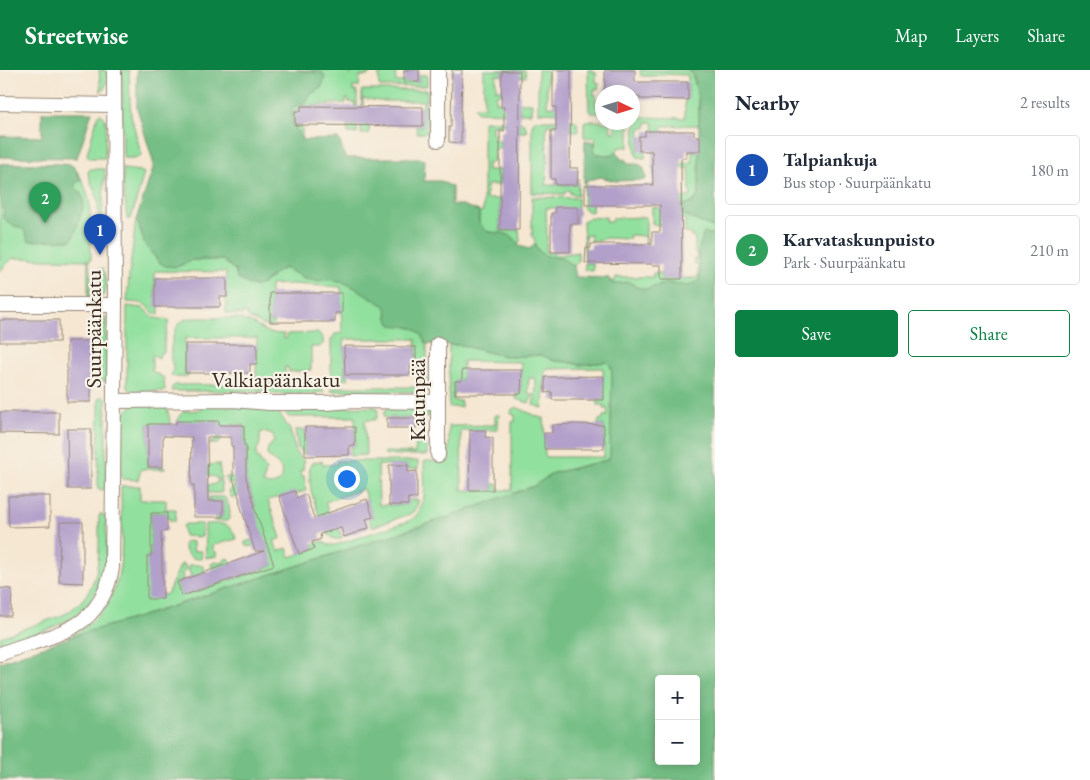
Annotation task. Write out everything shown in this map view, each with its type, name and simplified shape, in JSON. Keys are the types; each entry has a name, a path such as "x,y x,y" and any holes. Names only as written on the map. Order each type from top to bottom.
{"street":[{"name":"Suurpäänkatu","path":"0,654 76,626 97,605 110,578 113,558 115,305 114,70"},
{"path":"438,70 438,140"},
{"path":"0,103 114,105"},
{"path":"0,305 115,305"},
{"name":"Katunpää","path":"438,344 438,455"},
{"name":"Valkiapäänkatu","path":"114,401 233,400 269,403 350,401 438,402"}],"green space":[{"path":"99,70 106,70 107,79 106,85 101,92"},
{"path":"122,70 129,70 131,115 141,154 140,157 123,158"},
{"path":"137,70 299,70 323,73 325,78 321,88 311,94 306,103 293,107 293,125 302,140 339,139 345,158 419,158 425,160 424,181 441,181 452,187 452,205 462,205 479,211 479,223 488,232 512,236 520,246 529,249 535,244 537,249 543,254 563,259 574,266 576,277 609,278 614,284 628,282 633,283 635,287 647,289 668,283 688,286 699,281 698,254 704,233 713,234 715,230 715,780 0,780 0,662 82,633 136,618 448,517 534,486 553,473 607,460 610,455 612,371 607,362 580,365 554,361 541,355 510,357 462,345 426,344 420,333 413,328 391,325 385,306 358,289 340,281 316,281 284,268 263,284 253,286 237,278 235,270 223,260 192,260 176,267 165,266 159,262 145,245 136,220 153,168 153,161 137,108"},
{"path":"299,70 348,70 348,74 351,75 351,70 373,70 373,73 368,73 368,76 360,76 359,87 353,87 353,91 357,91 357,134 348,133 347,126 354,126 355,103 349,102 346,99 346,103 301,106 301,111 295,111 295,125 302,126 302,140 293,125 293,107 306,103 311,94 321,88 315,71 307,73"},
{"path":"379,70 395,70 396,82 419,82 419,75 427,75 427,86 380,87"},
{"path":"484,70 525,70 526,77 520,77 519,71 502,71 502,75 496,75 496,90 502,90 502,94 496,95 496,102 532,103 531,113 520,113 520,109 513,113 477,112 474,107 484,107"},
{"path":"538,70 547,70 547,106 563,107 562,113 538,112"},
{"path":"588,70 593,70 593,72 596,72 596,82 599,83 599,85 595,85 594,89 595,113 589,111"},
{"path":"640,70 688,70 692,75 696,88 699,125 663,126 662,131 654,131 653,122 647,122 646,128 640,128 640,117 685,118 685,100 688,99 688,75 664,74 641,76"},
{"path":"688,70 715,70 715,230 713,227 681,213 681,206 693,202 699,194 699,104 693,74"},
{"path":"362,90 427,90 427,101 378,101 363,98 363,125 369,126 369,134 361,134"},
{"path":"423,103 427,106 427,132 417,133 416,126 423,126"},
{"path":"42,112 92,112 77,158 0,157 0,136 42,137"},
{"path":"100,113 106,123 105,158 89,158 87,154"},
{"path":"536,120 573,120 577,122 578,131 570,131 570,125 547,125 546,185 570,185 570,178 578,178 578,195 570,194 570,191 566,190 565,194 532,193 532,125"},
{"path":"483,121 520,121 525,124 527,132 519,132 519,125 492,125 492,133 495,133 494,140 500,140 500,149 494,149 494,162 487,164 487,170 500,170 499,185 487,185 486,199 500,199 500,230 519,230 520,241 518,244 512,236 488,232 479,223 479,212 483,211"},
{"path":"585,121 595,121 595,130 611,130 611,132 615,132 615,130 629,130 629,147 619,147 612,154 596,154 594,152 596,138 584,137"},
{"path":"635,130 640,130 639,150 645,151 645,158 637,157"},
{"path":"585,140 595,142 594,152 596,154 611,155 617,151 623,160 626,159 627,164 636,164 643,167 646,179 615,181 601,177 584,181"},
{"path":"692,151 700,151 699,195 693,202 681,206 681,198 691,196 689,168 652,168 652,166 654,164 692,163"},
{"path":"0,164 69,164 77,171 86,189 90,206 90,299 88,299 88,260 13,258 0,271"},
{"path":"0,164 69,164 74,167 81,180 76,182 75,187 82,195 83,203 77,229 71,240 29,241 24,230 10,224 3,217 4,210 0,204"},
{"path":"91,169 105,169 101,236 99,235 98,201 88,174"},
{"path":"123,169 144,173 131,219 127,219"},
{"path":"584,181 586,181 586,189 592,203 592,212 583,208"},
{"path":"532,197 578,198 578,215 555,208 546,208 546,252 560,255 578,252 578,262 574,266 559,258 544,255 536,248 532,236"},
{"path":"652,207 676,211 713,227 715,230 698,258 701,273 699,281 688,286 668,283 647,289 635,287 628,282 614,284 610,281 615,281 616,277 653,277 653,273 661,273 661,279 698,278 698,265 694,264 694,259 697,259 698,253 695,253 695,238 691,237 691,234 685,233 685,220 681,218 660,225 652,224"},
{"path":"606,217 606,221 611,221 612,218 646,217 646,249 645,236 630,235 629,239 606,238 600,241 591,241 591,235 585,236 585,263 593,263 593,271 585,270 583,221 589,218"},
{"path":"136,220 145,245 159,262 176,267 192,260 223,260 235,270 237,278 255,286 271,278 275,273 284,268 309,279 319,281 337,280 355,287 386,306 387,316 410,328 415,328 421,333 427,344 427,381 417,380 416,339 344,339 345,375 348,375 348,379 338,379 331,375 331,340 335,334 342,333 341,287 290,284 270,285 270,322 274,322 271,327 247,317 247,313 243,313 243,315 226,313 226,272 155,271 155,297 159,307 159,315 143,304 127,302"},
{"path":"103,268 106,289 103,296 99,298 99,269"},
{"path":"127,306 143,308 154,318 169,320 164,342 164,352 160,353 159,358 152,355 152,371 164,378 165,391 132,391 127,387"},
{"path":"99,313 106,320 107,381 98,381"},
{"path":"198,318 237,318 252,323 269,333 284,334 284,339 287,338 287,334 317,333 322,337 323,344 320,347 311,347 311,370 289,372 288,367 285,367 285,377 256,381 257,338 185,338 185,373 189,373 189,375 183,377 173,376 171,375 173,369 171,349 175,331 182,321"},
{"path":"449,345 462,345 510,357 541,355 554,361 580,365 607,362 612,371 610,455 607,460 553,473 534,486 448,517 136,618 67,638 88,625 103,609 113,592 119,573 121,553 122,486 140,486 140,500 166,500 166,509 176,509 175,521 170,521 170,518 167,518 167,513 151,513 151,556 147,556 163,595 167,594 181,564 185,565 186,570 182,574 183,580 177,582 182,596 225,582 213,570 211,564 216,562 223,563 225,559 229,558 232,563 225,566 231,580 274,565 262,552 259,544 249,547 245,545 245,542 252,540 255,506 249,487 239,496 233,498 229,490 234,487 233,483 227,484 225,478 246,477 244,425 232,425 231,432 222,436 220,442 209,444 219,437 178,421 179,416 184,411 199,410 205,405 276,408 290,430 296,453 304,461 303,470 300,471 301,476 304,476 306,491 268,500 281,538 274,541 278,551 287,548 290,557 314,549 313,544 322,541 328,545 335,545 409,521 420,510 423,503 425,461 449,462 449,426 495,425 495,415 499,415 498,429 496,430 461,431 462,490 493,490 494,484 498,484 499,490 512,490 512,422 515,421 515,415 511,414 512,409 516,407 544,418 545,457 604,457 604,425 598,425 599,420 603,419 603,416 607,416 608,409 604,409 604,405 598,405 598,400 604,400 603,368 545,369 543,408 533,405 536,389 535,378 529,378 528,393 533,395 529,403 516,399 516,394 521,393 521,362 463,361 462,381 455,381 455,394 453,394 454,401 460,401 461,407 449,407","holes":["260,433 273,435 274,441 268,448 267,455 280,467 282,477 278,483 270,485 263,483 266,469 257,457 256,452 260,443"]},
{"path":"311,379 312,385 321,385 324,392 314,394 269,394 265,391 172,391 172,387 175,385 257,384"},
{"path":"427,386 426,392 331,391 335,387"},
{"path":"100,397 106,398 106,483 105,489 100,490 98,489"},
{"path":"139,404 164,404 169,415 170,427 148,424 148,466 164,467 165,469 141,469 138,480 122,479 122,419 125,413 129,408"},
{"path":"285,407 295,412 301,408 376,407 378,411 377,418 365,420 366,455 350,456 351,446 355,446 355,417 289,417 283,410"},
{"path":"387,408 430,408 432,410 431,416 421,418 387,418 384,417 384,413"},
{"path":"295,430 305,430 305,455 298,449"},
{"path":"416,443 427,443 427,455 385,455 385,452 415,453"},
{"path":"322,461 323,465 337,464 337,461 418,461 418,469 408,469 407,465 378,465 379,505 407,505 408,500 419,500 417,506 410,514 372,527 368,518 373,517 363,489 325,502 334,529 339,528 342,538 332,538 322,523 311,490 310,466 314,462"},
{"path":"219,464 221,479 208,476 208,465"},
{"path":"217,481 221,481 222,492 208,493 208,485 216,484"},
{"path":"209,497 224,497 226,499 230,510 227,521 215,521 215,517 223,517 223,501 209,501"},
{"path":"100,514 106,517 105,564 98,589 88,603 77,614 64,622 33,635 0,645 0,637 63,615 86,596 96,572"},
{"path":"185,524 202,524 202,537 184,536 183,526"},
{"path":"205,524 228,526 237,539 213,545 213,550 217,556 206,558"},
{"path":"187,541 193,542 193,551 202,551 201,559 194,558 187,553 184,543"},
{"path":"189,565 202,565 205,572 191,577"}],"building":[{"path":"404,70 419,70 419,82 404,82"},
{"path":"452,70 462,70 461,143 449,142"},
{"path":"553,70 571,70 570,168 578,168 577,185 555,185 555,179 551,179 551,131 556,131 556,107 553,107"},
{"path":"605,70 635,70 635,82 688,82 688,100 640,99 640,85 605,85"},
{"path":"502,71 520,71 519,230 500,230 500,131 504,131 504,107 501,107"},
{"path":"301,106 423,107 423,126 295,125 295,111 301,111"},
{"path":"645,131 694,131 694,136 700,136 700,151 686,151 686,158 681,158 682,279 661,279 661,265 585,263 586,248 591,248 591,244 652,244 652,232 660,232 660,205 585,205 585,185 653,185 652,151 639,151 639,136 645,136"},
{"path":"555,207 578,207 578,224 570,224 570,252 551,252 551,213 555,213"},
{"path":"155,278 227,278 227,297 220,297 220,307 155,307"},
{"path":"270,293 342,293 342,313 335,313 335,322 270,322"},
{"path":"0,320 59,320 59,342 0,342"},
{"path":"67,341 91,341 91,402 67,402"},
{"path":"185,344 257,344 257,364 250,364 250,373 185,373"},
{"path":"344,346 416,347 416,366 410,366 410,375 345,375"},
{"path":"462,370 522,370 521,394 455,394 455,381 462,381"},
{"path":"604,376 604,400 552,400 552,392 545,393 545,377"},
{"path":"0,412 59,412 59,434 0,433"},
{"path":"387,418 416,418 416,428 387,428"},
{"path":"176,421 219,421 219,425 244,425 246,478 274,565 182,596 177,582 264,551 255,551 239,501 233,478 233,446 231,446 231,437 207,437 208,501 223,501 223,517 194,517 194,485 191,485 192,437 163,436 163,467 148,467 148,424 176,424"},
{"path":"552,425 604,425 604,449 544,449 544,433 552,433"},
{"path":"305,427 355,427 355,446 349,446 349,455 305,456"},
{"path":"67,429 91,429 91,489 68,489"},
{"path":"470,430 486,430 485,437 493,438 493,490 469,490"},
{"path":"389,465 408,465 408,472 417,471 417,498 408,498 408,505 389,505"},
{"path":"295,491 297,498 306,494 314,518 367,499 373,517 366,519 369,528 344,537 341,528 320,534 321,539 312,542 314,549 299,554 279,496"},
{"path":"8,496 50,496 50,526 9,527"},
{"path":"151,513 167,513 167,531 161,532 163,599 147,599 147,556 151,556"},
{"path":"60,522 83,522 83,583 59,582"},
{"path":"0,588 12,589 11,616 0,616"}],"place":[{"name":"Karvataskunpuisto","path":"45,223"},
{"name":"Talpiankuja","path":"100,255"}]}
